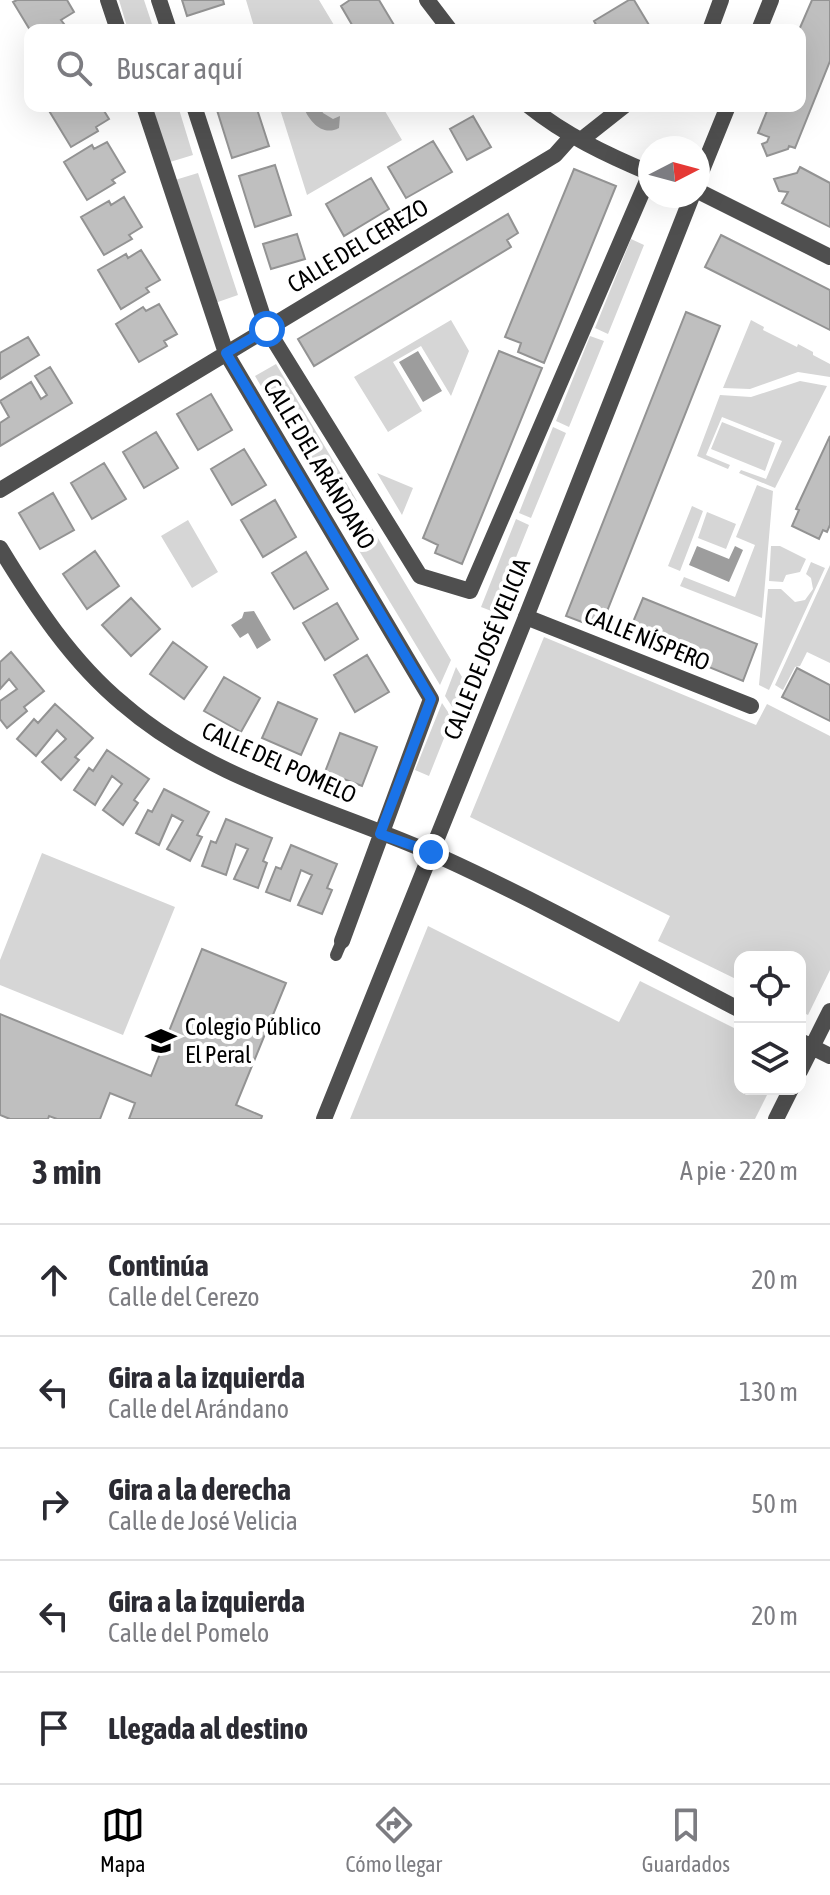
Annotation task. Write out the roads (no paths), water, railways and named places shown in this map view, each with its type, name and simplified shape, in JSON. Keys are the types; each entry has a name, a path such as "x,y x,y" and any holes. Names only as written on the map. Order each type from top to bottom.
{"street":[{"path":"108,0 116,24"},
{"path":"159,0 167,24"},
{"path":"427,0 445,24"},
{"path":"712,24 721,0"},
{"path":"761,24 771,0"},
{"name":"CALLE DEL ARÁNDANO","path":"146,112 226,353 431,699"},
{"name":"CALLE DEL ARÁNDANO","path":"196,112 267,329 420,576 470,591"},
{"path":"538,112 576,138 638,167"},
{"path":"576,138 615,112"},
{"path":"710,150 726,112"},
{"name":"CALLE DEL CEREZO","path":"0,490 555,155 576,138"},
{"path":"710,197 830,257"},
{"name":"CALLE DE JOSÉ VELICIA","path":"470,591 638,201"},
{"name":"CALLE DE JOSÉ VELICIA","path":"324,1119 687,208"},
{"name":"CALLE DEL POMELO","path":"0,548 77,660 123,705 178,744 244,778 474,872 734,1007"},
{"name":"CALLE NÍSPERO","path":"526,617 751,706"},
{"name":"CALLE DE JOSÉ VELICIA","path":"339,948 431,699"},
{"path":"830,1011 806,1044 830,1056"},
{"path":"776,1119 788,1095"}],"place":[{"name":"Colegio Público El Peral","path":"161,1041"}]}
